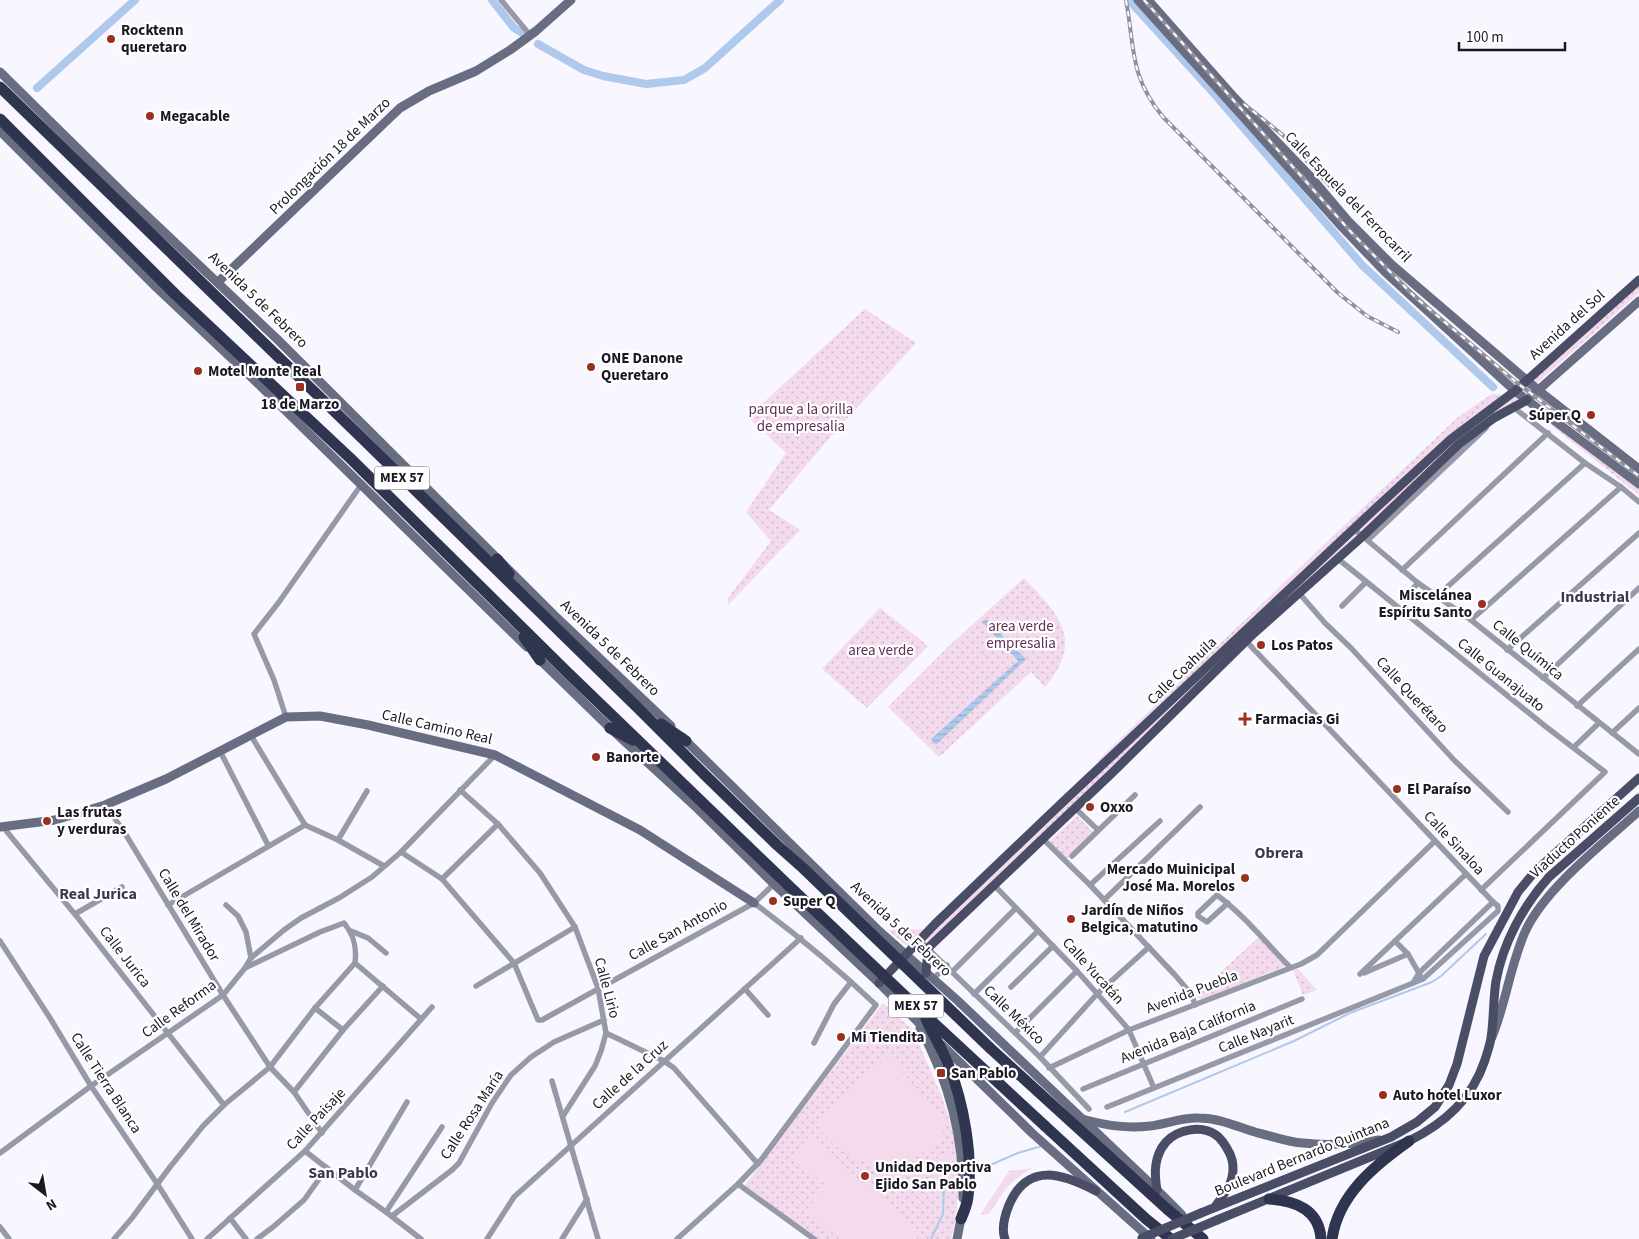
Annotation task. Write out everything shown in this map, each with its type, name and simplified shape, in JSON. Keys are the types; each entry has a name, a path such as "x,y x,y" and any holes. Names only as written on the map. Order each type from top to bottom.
{"highway":[{"name":"Avenida 5 de Febrero","path":"0,86 777,845 1059,1112 1204,1239"},
{"name":"MEX 57","path":"0,119 176,294 350,458 788,885 920,1017 1045,1126 1146,1219 1171,1239"},
{"path":"497,559 533,606"},
{"path":"506,612 540,660"},
{"path":"638,708 686,741"},
{"path":"610,728 643,745"},
{"path":"920,1017 948,1064 962,1114 969,1164 968,1199 961,1219"},
{"path":"1332,1239 1338,1215 1347,1198 1374,1168 1409,1141"},
{"path":"1270,1200 1288,1201 1304,1208 1318,1225 1321,1239"}],"main road":[{"name":"Prolongación 18 de Marzo","path":"218,282 400,108 429,90 476,71 510,50 571,0"},
{"name":"Calle Espuela del Ferrocarril","path":"1138,0 1384,272 1515,391 1639,484"},
{"name":"Calle Espuela del Ferrocarril","path":"1148,0 1232,94 1309,175 1348,221 1392,265 1538,390 1639,469"},
{"name":"Avenida 5 de Febrero","path":"0,72 128,198 218,282 497,559 877,929 930,976 1157,1190 1204,1239"},
{"path":"0,131 156,287 610,728 698,809 879,983 920,1017 1032,1134 1096,1191 1144,1239"},
{"name":"Avenida del Sol","path":"1515,391 1639,280"},
{"name":"Avenida del Sol","path":"1527,400 1639,300"},
{"name":"Calle Coahuila","path":"928,948 1246,642 1337,558 1365,538 1515,391"},
{"name":"Calle Coahuila","path":"879,983 919,940 1231,642 1452,439 1491,414 1527,400"},
{"name":"Calle Camino Real","path":"1,827 55,820 105,805 166,778 286,717 320,716 495,755 640,830 754,903"},
{"name":"Boulevard Bernardo Quintana","path":"1144,1239 1201,1213 1391,1137 1417,1122 1435,1107 1449,1085 1457,1064 1484,956 1518,892 1532,875 1553,855 1639,778"},
{"name":"Viaducto Poniente","path":"1491,1040 1496,981 1502,960 1510,938 1536,892 1569,858 1639,798"},
{"name":"Boulevard Bernardo Quintana","path":"1171,1239 1270,1200 1409,1141 1430,1130 1447,1117 1462,1102 1481,1071 1499,1020 1510,974 1525,931 1539,908 1562,881 1639,811"},
{"path":"928,948 930,976"},
{"path":"1082,1119 1128,1128 1198,1118 1223,1121 1301,1144 1361,1143 1391,1137"},
{"path":"1157,1190 1154,1175 1156,1165 1159,1153 1167,1141 1182,1131 1202,1130 1216,1135 1227,1148 1233,1162 1233,1176 1226,1191 1214,1208"},
{"path":"1005,1239 1003,1234 1005,1213 1013,1196 1024,1182 1038,1176 1054,1174 1074,1179 1096,1191"},
{"path":"957,1239 961,1219"}],"street":[{"path":"501,0 530,35"},
{"path":"1513,406 1585,464 1621,487 1639,502"},
{"path":"1402,570 1548,434"},
{"path":"1436,597 1585,464"},
{"path":"286,717 274,680 254,634 279,602 361,485"},
{"path":"1471,620 1621,487"},
{"name":"Calle Química","path":"1354,529 1418,583 1471,620 1639,754"},
{"path":"1507,650 1639,533"},
{"name":"Calle Guanajuato","path":"1337,558 1544,726 1574,747 1604,772 1481,890"},
{"path":"1342,606 1366,582"},
{"path":"1406,596 1418,583"},
{"path":"1543,678 1639,588"},
{"name":"Calle Querétaro","path":"1299,593 1454,760 1508,812"},
{"name":"Calle Sinaloa","path":"1246,642 1494,902 1498,909"},
{"path":"1577,706 1639,649"},
{"path":"1612,733 1639,708"},
{"path":"1574,747 1599,723"},
{"path":"250,734 305,825 338,840 384,866"},
{"path":"220,751 268,845"},
{"name":"Calle Reforma","path":"0,1153 91,1086 223,995 251,958 301,918 339,898 372,877 400,852 495,755"},
{"name":"Calle Lirio","path":"460,790 498,824 540,873 575,927 598,988 606,1032 664,1061 674,1068 758,1164"},
{"path":"338,840 367,791"},
{"path":"1072,856 1135,795"},
{"name":"Calle del Mirador","path":"105,805 123,830 223,995 270,1067 294,1092 322,1133"},
{"path":"1075,808 1098,830"},
{"path":"1104,900 1200,808"},
{"path":"1090,885 1160,821"},
{"path":"442,878 498,824"},
{"path":"168,905 305,825"},
{"name":"Calle Jurica","path":"1,827 75,914 224,1105"},
{"path":"1043,839 1149,947 1192,995 1195,1005"},
{"name":"Avenida Puebla","path":"1049,1068 1129,1030 1301,964 1317,955 1435,841"},
{"path":"400,852 442,878 514,963"},
{"path":"1408,954 1360,974 1466,874"},
{"name":"Calle San Antonio","path":"514,963 538,1020 542,1020 754,903 774,884"},
{"name":"Calle Yucatán","path":"994,884 1077,971 1129,1030 1154,1088"},
{"path":"75,914 122,887"},
{"path":"1228,903 1208,921 1205,922 1198,916 1198,913 1217,895 1228,903 1290,967"},
{"path":"1413,983 1419,973 1494,902"},
{"name":"Calle Camino Real","path":"754,903 801,938 876,1006 758,1164"},
{"path":"226,905 238,916 246,932 251,958"},
{"path":"952,971 1016,908"},
{"name":"Calle Nayarit","path":"1107,1107 1423,979 1497,912 1498,909"},
{"path":"245,968 320,932 344,923 351,930 368,938 386,953"},
{"path":"476,986 575,927"},
{"path":"114,1239 186,1147 224,1105 270,1067 316,1008 355,963 356,950 351,930"},
{"path":"974,994 1038,931"},
{"name":"Calle de la Cruz","path":"487,1239 514,1197 801,938"},
{"name":"Calle México","path":"919,940 1040,1057 1089,1109"},
{"name":"Calle Tierra Blanca","path":"0,941 91,1086 192,1239"},
{"path":"1395,941 1408,954 1423,979"},
{"path":"1011,987 1053,946"},
{"path":"1040,1057 1097,994 1149,947"},
{"path":"355,963 421,1019"},
{"path":"930,976 947,965"},
{"path":"1015,1033 1077,971"},
{"path":"814,1043 834,1004 851,982"},
{"path":"294,1092 344,1030 383,986"},
{"path":"745,989 768,1015"},
{"name":"Avenida Baja California","path":"1083,1089 1302,999"},
{"name":"Calle Paisaje","path":"208,1239 305,1151 432,1007"},
{"path":"316,1008 344,1030"},
{"name":"Calle Rosa María","path":"392,1216 459,1163 492,1103 511,1075 531,1057 554,1042 604,1020"},
{"path":"563,1116 595,1066 606,1032"},
{"path":"552,1081 598,1239"},
{"path":"355,1190 406,1102"},
{"path":"386,1212 442,1127"},
{"path":"305,1151 421,1239"},
{"path":"680,1238 758,1164"},
{"path":"257,1239 273,1228 304,1200 327,1168"},
{"path":"738,1184 814,1239"},
{"path":"562,1239 587,1199"},
{"path":"230,1218 246,1239"},
{"path":"1,1230 9,1239"}],"green space":[{"path":"1639,286 1639,293 1519,399 1534,406 1639,489 1639,495 1518,399 1155,728 929,941 922,935 907,946 888,930 925,929 1101,766 1098,760 1458,417 1492,394 1514,396"},
{"name":"parque a la orilla de empresalia","path":"865,309 916,343 831,436 769,510 800,530 728,605 728,598 771,541 746,512 786,453 748,417"},
{"name":"area verde empresalia","path":"1024,578 1048,604 1057,616 1063,629 1064,655 1057,670 1045,687 1031,672 939,757 888,707 950,645"},
{"name":"area verde","path":"880,608 928,646 867,708 822,669"},
{"path":"1077,816 1094,833 1066,859 1049,842"},
{"path":"1260,936 1288,965 1201,1000 1196,995"},
{"path":"1298,969 1317,990 1303,995 1293,970"},
{"path":"883,1003 913,1030 942,1097 955,1139 958,1161 958,1196 951,1239 813,1239 745,1185"},
{"path":"889,1056 947,1125 937,1143 928,1150 904,1162 874,1165 848,1155 825,1135 815,1122"},
{"path":"809,1136 921,1233 916,1239 840,1239 806,1210 827,1186 792,1156"},
{"path":"938,1155 946,1155 952,1161 953,1187 934,1195"},
{"path":"1033,1168 1007,1188 989,1214 980,1215 1009,1171"}],"water":[{"path":"986,619 1026,659 936,745 931,739 1018,661 982,622"}],"waterway":[{"path":"37,88 135,0"},
{"path":"492,0 514,28 525,35"},
{"path":"538,44 584,70 603,76 646,84 684,80 705,68 780,0"},
{"path":"1129,0 1209,88 1362,265 1493,387"},
{"path":"1125,1112 1294,1041 1350,1013 1432,982 1486,934"},
{"path":"988,1166 1018,1153 1042,1146"},
{"path":"931,1239 943,1214 944,1186"}],"railway":[{"path":"1126,0 1135,61 1139,74 1144,88 1163,117 1338,293 1367,316 1398,332"},
{"path":"1144,0 1351,232 1415,297 1516,382 1639,476"},
{"path":"1244,104 1284,136 1330,186"}],"place":[{"name":"Rocktenn queretaro","path":"111,39"},
{"name":"Megacable","path":"150,116"},
{"name":"ONE Danone Queretaro","path":"591,367"},
{"name":"Motel Monte Real","path":"198,371"},
{"name":"18 de Marzo","path":"300,387"},
{"name":"Súper Q","path":"1591,415"},
{"name":"Miscelánea Espíritu Santo","path":"1482,604"},
{"name":"Los Patos","path":"1261,645"},
{"name":"Farmacias Gi","path":"1245,719"},
{"name":"Banorte","path":"596,757"},
{"name":"El Paraíso","path":"1397,789"},
{"name":"Oxxo","path":"1090,807"},
{"name":"Las frutas y verduras","path":"47,821"},
{"name":"Mercado Muinicipal José Ma. Morelos","path":"1245,878"},
{"name":"Super Q","path":"773,901"},
{"name":"Jardín de Niños Belgica, matutino","path":"1071,919"},
{"name":"Mi Tiendita","path":"841,1037"},
{"name":"San Pablo","path":"941,1073"},
{"name":"Auto hotel Luxor","path":"1383,1095"},
{"name":"Unidad Deportiva Ejido San Pablo","path":"865,1176"}],"district":[{"name":"Industrial","path":"1595,597"},
{"name":"Obrera","path":"1279,853"},
{"name":"Real Jurica","path":"98,894"},
{"name":"San Pablo","path":"343,1173"}]}
